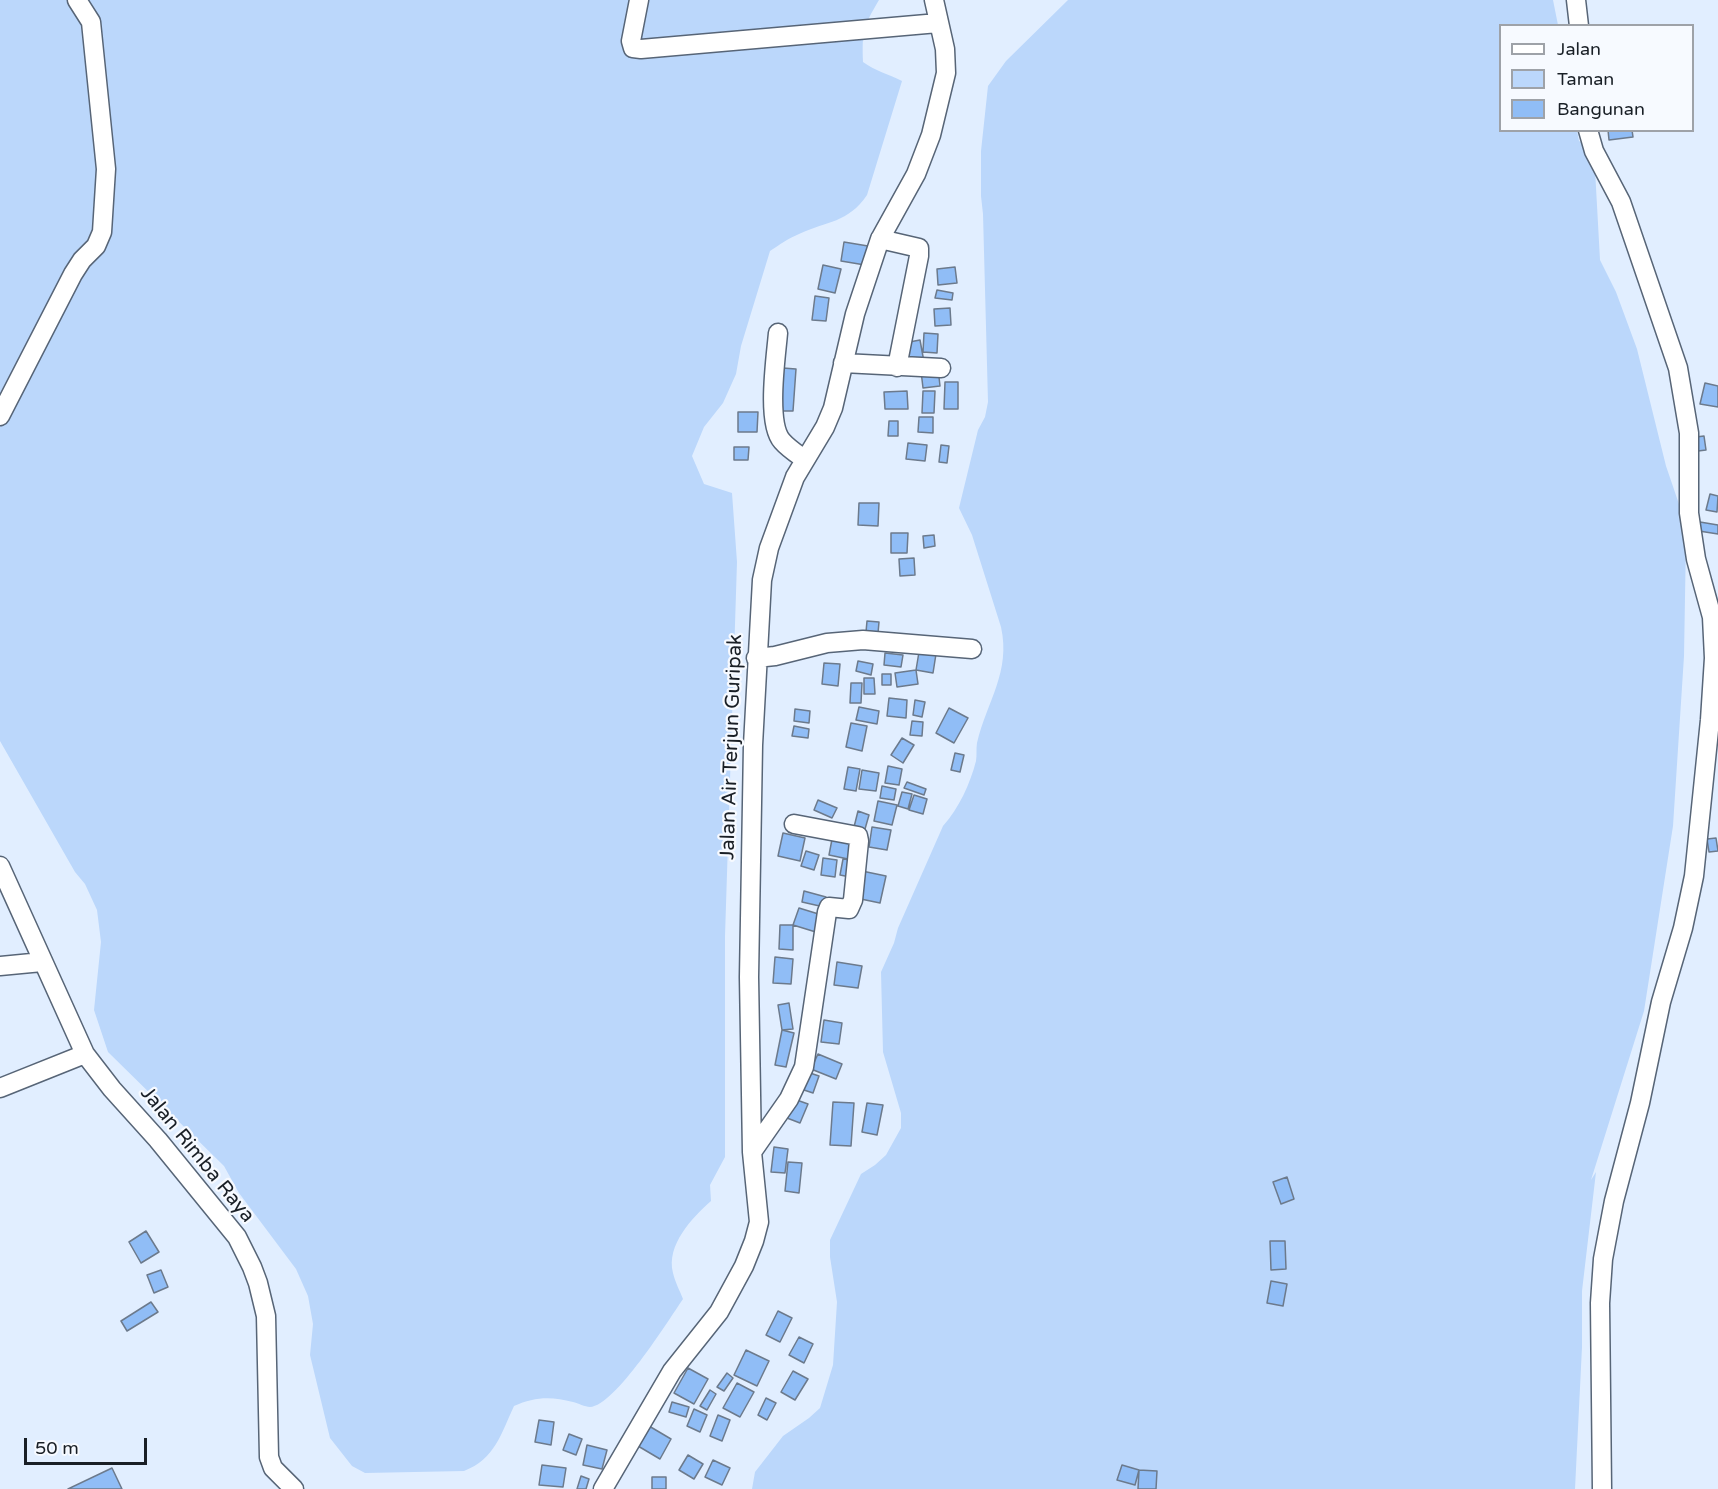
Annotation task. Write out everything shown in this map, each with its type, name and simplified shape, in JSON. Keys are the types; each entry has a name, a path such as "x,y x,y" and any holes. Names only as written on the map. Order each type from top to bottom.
{"street":[{"path":"0,416 73,274 82,260 96,246 102,232 106,169 92,22 77,0"},
{"path":"639,0 631,41 633,48 641,49 939,23"},
{"name":"Jalan Air Terjun Guripak","path":"603,1489 672,1371 719,1312 744,1266 759,1222 752,1152 749,976 756,658 762,580 769,548 795,477 825,427 833,408 855,314 880,239 916,174 931,135 943,91 946,62 934,0"},
{"path":"1576,0 1579,24"},
{"path":"1589,132 1594,151 1621,202 1678,368 1689,433 1689,513 1696,559 1712,617 1714,658 1694,876 1683,928 1661,1002 1640,1103 1612,1210 1603,1258 1600,1303 1602,1489"},
{"path":"880,239 919,248 897,367"},
{"path":"778,333 772,414 781,441 804,459"},
{"path":"843,363 941,368"},
{"path":"756,658 775,656 827,643 863,640 972,650"},
{"path":"752,1152 789,1099 804,1067 818,963 829,907 849,909 853,900 858,837 794,824"},
{"name":"Jalan Rimba Raya","path":"0,866 85,1054 237,1237 245,1252 258,1283 266,1316 269,1456 273,1468 294,1489"},
{"path":"0,966 42,962"},
{"path":"0,1088 85,1054"}],"green space":[{"path":"0,0 879,0 865,30 863,62 902,81 867,195 845,216 795,236 770,251 741,346 736,374 723,403 704,427 692,456 704,484 732,493 737,562 725,936 725,1157 710,1185 711,1201 682,1233 673,1252 673,1273 683,1299 654,1343 626,1378 601,1403 590,1407 550,1398 536,1399 514,1406 501,1436 490,1453 475,1466 464,1471 365,1473 352,1466 330,1438 310,1355 313,1324 308,1296 296,1269 239,1193 224,1166 108,1052 94,1010 101,942 97,910 85,884 75,872 0,741"},
{"path":"1068,0 1553,0 1558,24 1499,24 1499,132 1577,132 1579,141 1594,151 1600,260 1616,292 1637,349 1666,466 1681,510 1686,539 1684,656 1673,826 1644,1011 1591,1180 1596,1172 1582,1291 1582,1347 1575,1489 752,1489 755,1472 783,1436 820,1408 833,1365 837,1302 830,1257 830,1240 861,1174 886,1155 901,1128 901,1113 883,1052 881,972 943,826 959,804 971,778 981,728 1003,658 1001,627 972,535 959,508 978,430 985,417 988,402 981,151 988,86 1006,61"}],"building":[{"path":"1608,132 1632,132 1633,137 1609,140"},
{"path":"844,242 868,246 865,265 841,261"},
{"path":"823,265 841,269 835,293 818,289"},
{"path":"955,267 957,283 938,285 937,269"},
{"path":"937,290 953,293 952,300 935,298"},
{"path":"815,296 829,298 826,321 812,320"},
{"path":"950,308 951,325 935,326 934,309"},
{"path":"924,333 938,334 937,353 923,352"},
{"path":"920,340 924,362 907,364 904,343"},
{"path":"783,368 796,369 793,411 780,411"},
{"path":"938,368 940,386 923,388 921,371"},
{"path":"945,382 958,382 958,409 944,409"},
{"path":"1705,383 1718,386 1718,407 1700,404"},
{"path":"907,391 908,409 885,409 884,392"},
{"path":"923,391 935,391 934,413 922,413"},
{"path":"738,412 758,412 757,432 738,432"},
{"path":"919,417 933,417 933,433 918,432"},
{"path":"889,421 898,421 898,436 888,436"},
{"path":"1704,436 1706,450 1698,451 1696,437"},
{"path":"908,443 927,445 925,461 906,459"},
{"path":"941,445 949,446 947,463 939,462"},
{"path":"734,447 749,447 748,460 734,460"},
{"path":"1710,494 1718,496 1717,512 1706,510"},
{"path":"859,503 879,503 878,526 858,525"},
{"path":"1700,522 1718,525 1718,534 1699,531"},
{"path":"891,533 908,533 907,553 891,553"},
{"path":"934,535 935,546 924,548 923,536"},
{"path":"914,558 915,575 900,576 899,559"},
{"path":"867,621 879,622 878,633 866,632"},
{"path":"919,652 936,654 933,673 916,670"},
{"path":"885,653 903,655 901,667 884,665"},
{"path":"858,661 873,664 871,675 856,671"},
{"path":"824,663 840,664 838,686 822,684"},
{"path":"916,670 918,684 897,687 895,673"},
{"path":"882,674 891,674 891,685 882,685"},
{"path":"864,678 874,678 875,694 864,694"},
{"path":"851,683 862,683 861,703 850,703"},
{"path":"889,698 907,700 906,718 887,716"},
{"path":"915,700 925,702 922,717 913,715"},
{"path":"859,707 879,711 877,724 856,720"},
{"path":"949,708 968,718 954,743 936,733"},
{"path":"795,709 810,711 809,723 794,721"},
{"path":"912,721 923,722 922,736 910,735"},
{"path":"851,723 867,726 862,751 846,747"},
{"path":"794,726 809,729 808,738 792,736"},
{"path":"902,738 914,745 903,763 891,755"},
{"path":"955,753 964,755 960,772 951,770"},
{"path":"888,766 902,769 899,785 885,783"},
{"path":"848,767 860,769 856,791 844,789"},
{"path":"862,770 879,773 876,791 859,789"},
{"path":"907,782 926,789 924,795 904,788"},
{"path":"882,786 896,789 894,800 880,798"},
{"path":"902,792 912,794 908,809 898,806"},
{"path":"914,795 927,799 923,814 909,810"},
{"path":"818,800 837,808 832,818 814,810"},
{"path":"878,801 897,805 892,825 874,821"},
{"path":"858,811 869,815 865,829 854,827"},
{"path":"872,827 891,830 887,850 869,847"},
{"path":"783,833 805,838 800,861 778,856"},
{"path":"833,834 852,837 848,859 829,855"},
{"path":"1716,838 1718,851 1709,852 1707,839"},
{"path":"806,851 819,855 814,870 801,866"},
{"path":"823,858 837,860 835,877 821,875"},
{"path":"843,859 852,860 850,877 840,875"},
{"path":"862,871 886,876 880,903 856,898"},
{"path":"804,891 826,897 824,907 802,902"},
{"path":"799,908 825,916 819,933 793,925"},
{"path":"780,925 793,925 793,950 779,949"},
{"path":"775,957 793,959 791,984 773,983"},
{"path":"837,962 862,966 858,988 834,985"},
{"path":"789,1003 793,1029 782,1030 778,1005"},
{"path":"824,1020 842,1023 839,1044 821,1042"},
{"path":"782,1030 794,1033 786,1067 775,1065"},
{"path":"818,1054 842,1064 836,1079 811,1069"},
{"path":"804,1071 819,1076 813,1093 798,1088"},
{"path":"794,1099 808,1104 800,1123 787,1118"},
{"path":"833,1102 854,1103 851,1146 830,1145"},
{"path":"867,1103 883,1105 877,1135 862,1132"},
{"path":"774,1147 788,1149 785,1173 771,1172"},
{"path":"788,1162 802,1163 799,1193 785,1191"},
{"path":"1287,1177 1294,1199 1281,1204 1273,1182"},
{"path":"146,1231 159,1252 141,1263 129,1242"},
{"path":"1270,1241 1285,1241 1286,1269 1271,1270"},
{"path":"161,1270 168,1287 154,1293 147,1275"},
{"path":"1271,1281 1287,1284 1283,1306 1267,1303"},
{"path":"151,1302 158,1312 127,1331 121,1321"},
{"path":"778,1311 792,1318 780,1342 766,1335"},
{"path":"799,1337 813,1344 804,1363 789,1355"},
{"path":"746,1350 769,1361 757,1386 734,1375"},
{"path":"688,1368 708,1379 694,1404 674,1393"},
{"path":"793,1371 808,1379 795,1400 781,1392"},
{"path":"727,1373 733,1378 724,1391 717,1387"},
{"path":"737,1383 754,1392 740,1417 723,1408"},
{"path":"710,1390 716,1394 707,1410 700,1406"},
{"path":"766,1398 776,1403 767,1420 758,1415"},
{"path":"672,1402 689,1407 686,1417 669,1412"},
{"path":"694,1409 707,1415 700,1432 687,1426"},
{"path":"718,1415 730,1420 722,1441 710,1436"},
{"path":"539,1420 554,1422 551,1445 535,1442"},
{"path":"649,1426 671,1439 660,1459 638,1446"},
{"path":"569,1434 582,1439 576,1455 563,1450"},
{"path":"587,1445 607,1450 602,1469 583,1465"},
{"path":"688,1455 703,1464 694,1479 679,1470"},
{"path":"713,1460 730,1468 722,1485 705,1477"},
{"path":"542,1465 566,1468 563,1487 539,1485"},
{"path":"1122,1465 1139,1470 1135,1485 1117,1480"},
{"path":"112,1468 122,1489 68,1489"},
{"path":"1139,1470 1157,1471 1156,1489 1138,1489"},
{"path":"581,1476 589,1479 586,1489 577,1489"},
{"path":"652,1477 666,1477 666,1489 652,1489"}]}
